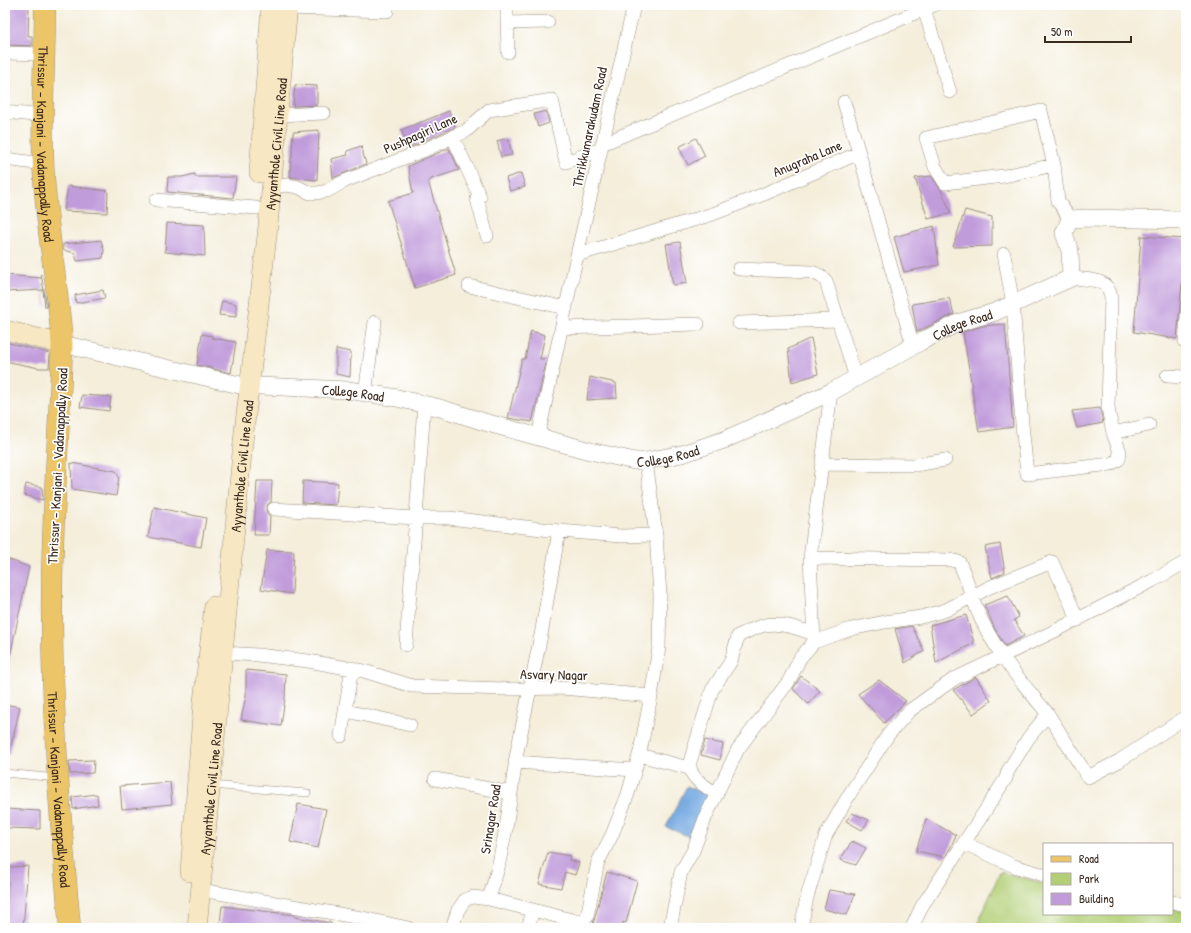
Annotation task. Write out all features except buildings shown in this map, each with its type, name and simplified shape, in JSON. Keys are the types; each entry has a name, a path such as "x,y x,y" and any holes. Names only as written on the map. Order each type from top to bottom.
{"main road":[{"name":"Thrissur - Kanjani - Vadanappally Road","path":"45,5 43,164 46,203 60,309 62,344 52,592 53,698 70,928"},
{"name":"Ayyanthole Civil Line Road","path":"244,385 267,236 271,187 272,121 282,6"},
{"name":"Ayyanthole Civil Line Road","path":"197,928 244,385 256,208 272,121"},
{"path":"5,330 62,344"},
{"path":"186,928 203,702 244,385"}],"street":[{"path":"506,5 507,23 548,22"},
{"path":"506,5 508,52"},
{"name":"Thrikkumarakudam Road","path":"538,437 619,66 634,5"},
{"path":"282,6 387,11"},
{"path":"602,146 922,8 950,92"},
{"path":"5,53 45,54"},
{"name":"Pushpagiri Lane","path":"271,187 287,185 298,187 310,192 317,193 327,191 345,181 466,131 489,110 552,100 566,162 602,146"},
{"path":"844,102 859,153"},
{"path":"1054,165 1004,176 945,183 935,167 926,138 1040,111 1054,165 1058,201 1070,219"},
{"path":"5,112 43,116"},
{"path":"272,121 324,113"},
{"path":"453,137 480,197 477,199 487,236"},
{"name":"Anugraha Lane","path":"577,255 713,214 764,194 859,153 914,346"},
{"path":"5,159 43,164"},
{"path":"156,200 256,208"},
{"path":"1070,219 1186,220"},
{"path":"1004,254 1013,304 1022,424 1028,474 1111,464 1119,459 1120,452 1113,433 1108,408 1110,290 1106,285 1099,281 1071,278 1070,251 1064,233 1070,219"},
{"path":"739,269 818,274 822,276 826,281 856,378"},
{"name":"College Road","path":"62,344 244,385 348,390 424,404 590,451 635,461 646,461 682,454 724,440 831,392 958,323 995,312 1071,278"},
{"path":"469,286 566,308"},
{"path":"738,323 838,320"},
{"path":"365,393 375,322"},
{"path":"562,328 698,324"},
{"path":"1167,376 1186,377"},
{"path":"670,928 681,872 693,851 706,816 738,749 790,681 800,658 814,638 810,558 831,392"},
{"path":"406,645 424,404"},
{"path":"1113,433 1149,425"},
{"path":"822,464 915,465 945,460"},
{"path":"452,928 458,910 465,900 473,898 489,899 580,922 587,917 598,862 614,830 628,794 635,770 651,696 659,648 660,595 656,535 646,461"},
{"path":"274,509 415,518 449,518 621,536 656,535"},
{"name":"Srinagar Road","path":"489,899 498,868 515,762 541,635 560,530"},
{"path":"810,558 954,560 958,562 981,618 1001,656 1025,688 1048,714 1088,777 1119,761 1186,717"},
{"path":"717,794 695,779 689,768 710,695 731,661 738,636 765,625 782,625 796,628 814,638 885,622 921,617 946,610 973,596 1052,562 1078,620"},
{"path":"801,928 808,897 826,835 849,795 888,735 909,711 954,679 1078,620 1186,562"},
{"name":"Asvary Nagar","path":"222,653 258,655 352,668 412,686 530,690 562,688 651,696"},
{"path":"341,736 352,668"},
{"path":"346,710 410,725"},
{"path":"912,928 922,906 1006,778 1008,771 1029,737 1048,714"},
{"path":"639,755 689,768"},
{"path":"515,762 635,770"},
{"path":"435,779 511,793"},
{"path":"964,843 1001,860 1043,875"},
{"path":"201,890 368,919 408,928"},
{"path":"1173,902 1186,905"},
{"path":"528,928 533,910"}],"lane":[{"path":"1182,343 1186,288"},
{"path":"5,773 59,779"},
{"path":"210,785 307,793"}],"green space":[{"path":"1000,872 1043,883 1043,915 1173,915 1173,908 1186,913 1186,928 976,928"}],"water":[{"path":"687,786 708,795 690,837 666,827"}]}
